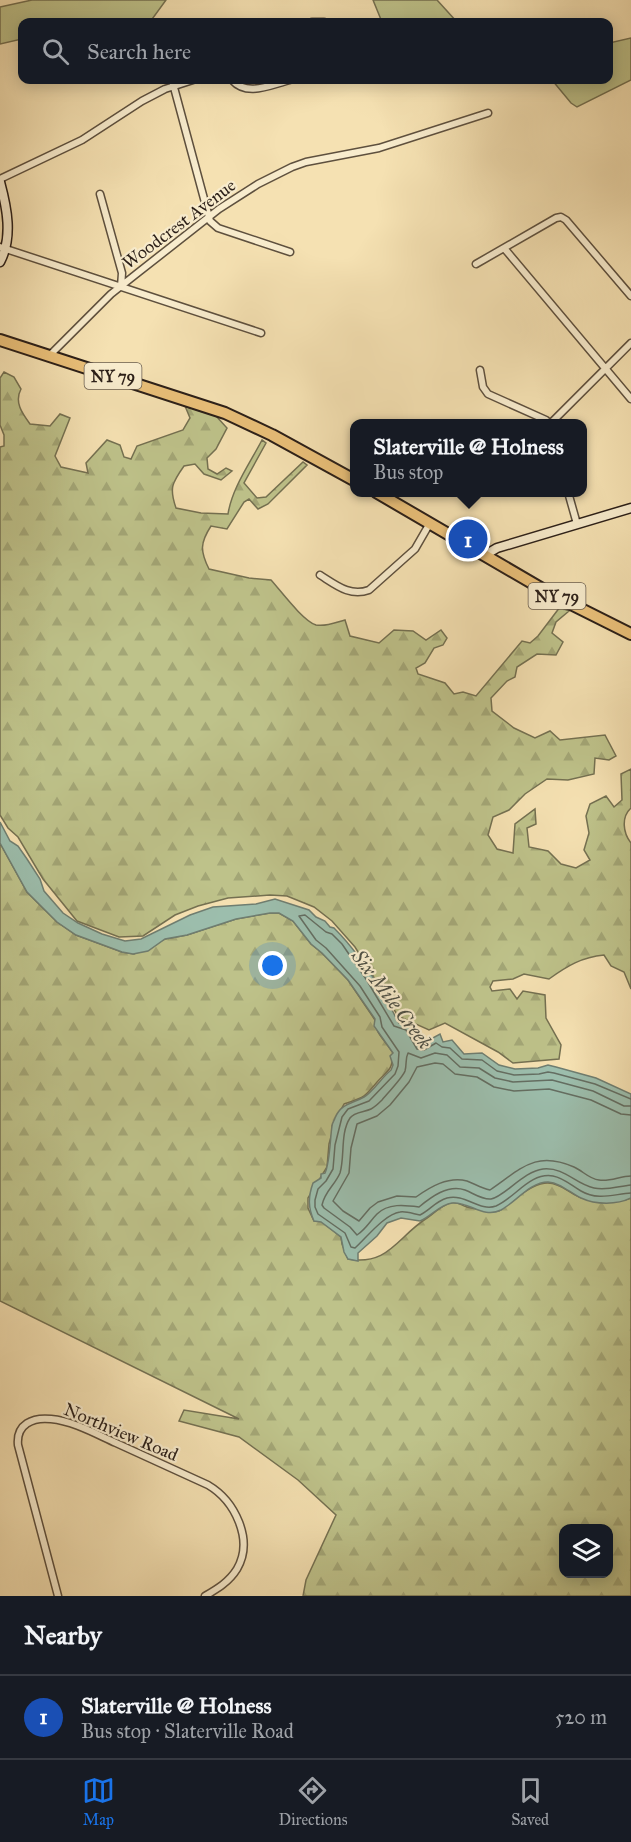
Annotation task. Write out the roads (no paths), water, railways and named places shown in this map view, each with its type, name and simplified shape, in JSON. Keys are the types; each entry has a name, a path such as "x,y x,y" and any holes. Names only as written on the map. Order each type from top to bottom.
{"highway":[{"name":"NY 79","path":"0,340 225,413 272,435 350,478"},
{"name":"NY 79","path":"385,497 551,594 631,634"}],"street":[{"path":"0,262 2,248 7,238 7,214 0,181 82,140 121,113 171,84"},
{"path":"173,84 208,217 218,228 290,252"},
{"path":"237,84 250,90 274,84"},
{"name":"Woodcrest Avenue","path":"49,356 121,287 208,217 258,184 292,167 379,148 488,113"},
{"path":"100,194 122,273 121,287"},
{"path":"476,264 561,217 631,296"},
{"path":"2,248 261,333"},
{"path":"504,248 631,399"},
{"path":"553,419 631,343"},
{"path":"480,370 483,387 488,394 544,419"},
{"path":"569,497 577,524"},
{"path":"485,555 496,548 631,508"},
{"path":"320,575 351,592 369,590 415,549 430,523"},
{"name":"Northview Road","path":"58,1596 18,1445 20,1431 34,1419 56,1419 92,1432 207,1485 224,1498 236,1514 241,1528 242,1556 236,1571 229,1579 205,1596"}],"water":[{"path":"0,822 10,841 18,846 40,879 44,891 63,913 102,934 125,941 141,939 190,915 213,907 256,904 275,899 309,910 334,928 366,967 399,1023 408,1024 420,1045 440,1034 443,1042 452,1040 464,1054 482,1053 499,1065 515,1069 548,1065 596,1078 631,1094 631,1198 613,1203 593,1202 557,1184 541,1183 501,1210 494,1212 452,1203 420,1221 401,1218 387,1223 377,1236 358,1253 358,1261 348,1259 341,1237 321,1222 314,1221 309,1202 310,1193 313,1183 321,1178 321,1174 325,1173 327,1168 332,1125 337,1113 340,1109 367,1095 391,1070 393,1065 390,1056 393,1053 374,1026 375,1019 348,980 311,944 293,921 279,913 236,919 187,935 165,939 148,951 133,954 76,935 57,922 27,892 0,843"}],"place":[{"name":"Slaterville @ Holness","path":"468,539"}],"water label":[{"name":"Six Mile Creek","path":"392,999"}]}
